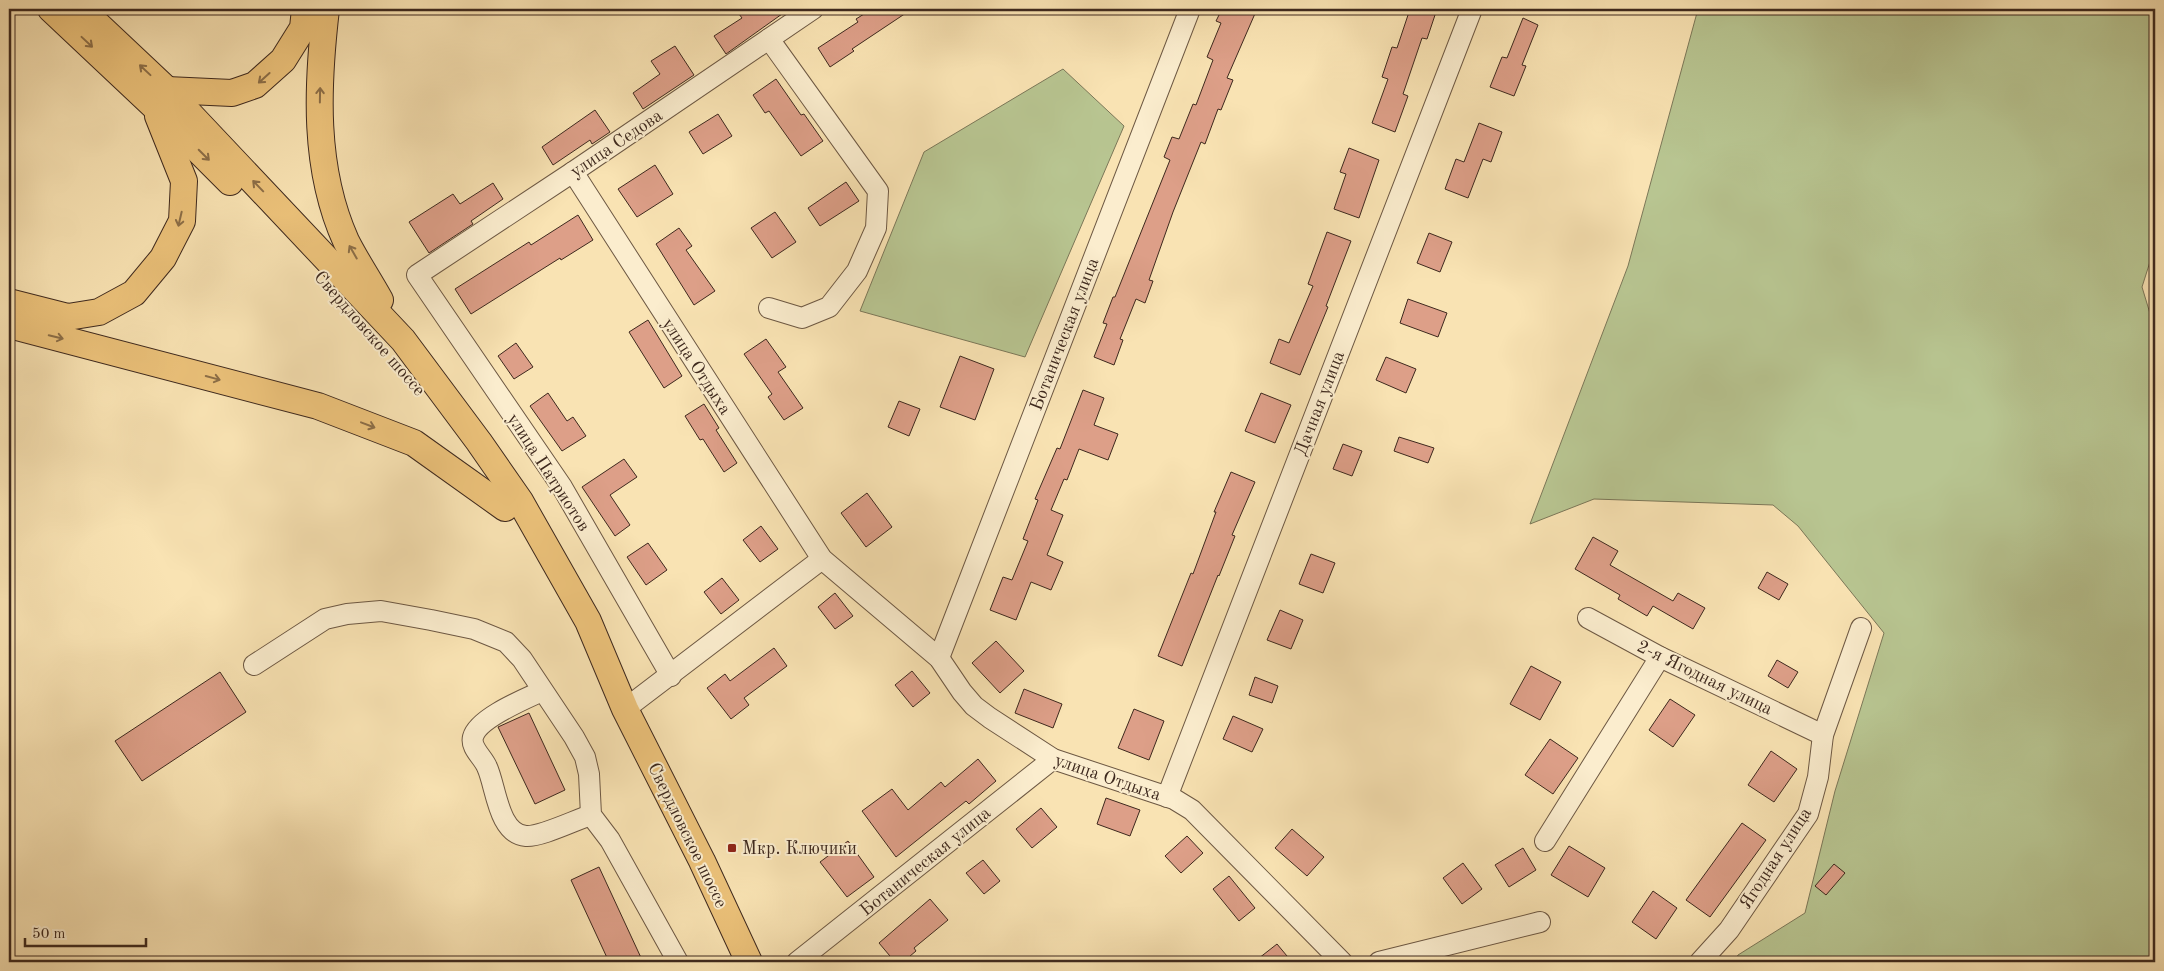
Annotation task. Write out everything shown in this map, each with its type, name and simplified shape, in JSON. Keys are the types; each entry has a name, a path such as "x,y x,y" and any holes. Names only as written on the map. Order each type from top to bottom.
{"main road":[{"name":"Свердловское шоссе","path":"52,9 161,98 403,340 442,389 520,501 588,621 625,709 702,861 747,961"},
{"name":"Свердловское шоссе","path":"81,9 256,208 374,332 454,433 505,508 625,709"},
{"path":"9,302 68,317 99,312 134,294 163,258 182,221 184,181 161,98 232,93 255,86 284,60 303,28 306,9"},
{"path":"326,9 319,96 321,145 331,194 346,240 403,340"},
{"path":"9,325 318,406 414,443 505,508"}],"street":[{"name":"улица Седова","path":"417,275 813,9"},
{"name":"Ботаническая улица","path":"939,658 1190,9"},
{"name":"Дачная улица","path":"1166,798 1472,9"},
{"path":"768,38 878,191 876,228 857,272 829,306 802,318 769,308"},
{"name":"улица Отдыха","path":"573,172 822,560 939,658 974,706 1053,759 1166,798 1174,799 1192,810 1330,958"},
{"name":"улица Патриотов","path":"417,275 562,487 671,676"},
{"path":"625,709 822,560"},
{"path":"254,665 325,619 348,614 381,611 474,629 506,642 522,659 574,737 585,757 589,774 592,815 610,840 678,962"},
{"name":"2-я Ягодная улица","path":"1588,618 1660,657 1823,735"},
{"name":"Ягодная улица","path":"1700,962 1729,930 1808,814 1818,777 1823,735 1861,628"},
{"path":"1545,841 1660,657"},
{"path":"542,691 505,709 479,726 473,736 472,744 487,766 498,808 505,821 520,835 539,834 592,815"},
{"name":"Ботаническая улица","path":"797,962 1053,759"},
{"path":"1379,962 1540,922"}],"green space":[{"path":"1698,9 2155,9 2155,246 2142,287 2155,330 2155,962 1734,962 1738,955 1805,913 1835,791 1884,633 1798,526 1773,505 1594,499 1530,524 1628,266"},
{"path":"1063,69 1124,126 1025,357 860,311 924,152"}],"building":[{"path":"746,9 789,9 726,54 714,36 742,18 739,14"},
{"path":"872,9 912,9 852,49 854,51 830,67 818,48 858,22 856,19"},
{"path":"1222,9 1257,9 1227,78 1233,80 1221,110 1218,109 1205,144 1201,142 1173,212 1149,280 1153,281 1145,303 1136,299 1120,339 1123,340 1114,365 1094,357 1107,324 1103,323 1170,160 1164,157 1172,137 1179,139 1193,104 1196,105 1213,60 1207,57 1221,23 1216,21"},
{"path":"1410,9 1437,9 1427,39 1422,38 1403,94 1408,96 1395,132 1372,123 1388,79 1382,77 1392,47 1397,48"},
{"path":"1523,18 1538,25 1522,65 1526,66 1514,96 1490,87 1502,57 1507,58"},
{"path":"675,46 694,75 643,109 633,93 660,74 651,61"},
{"path":"776,79 801,115 804,114 823,141 801,156 769,111 765,113 753,95"},
{"path":"595,110 610,132 592,144 590,140 553,165 542,147"},
{"path":"718,114 732,136 703,154 689,132"},
{"path":"1479,123 1502,132 1491,162 1483,159 1468,198 1445,189 1456,159 1464,162"},
{"path":"1349,148 1379,160 1359,218 1334,209 1346,174 1340,172"},
{"path":"655,165 673,194 637,217 618,189"},
{"path":"846,182 859,201 820,226 808,208"},
{"path":"493,183 503,199 471,221 473,224 429,253 409,222 453,194 460,204"},
{"path":"775,212 796,242 772,258 751,228"},
{"path":"578,215 593,240 561,260 560,258 471,314 455,289 529,242 531,245"},
{"path":"679,228 692,246 686,250 715,291 694,305 656,244"},
{"path":"1327,232 1351,241 1326,306 1328,307 1300,375 1270,363 1279,339 1289,343 1313,286 1308,284"},
{"path":"1429,233 1452,242 1440,272 1417,263"},
{"path":"1408,299 1447,313 1438,337 1400,323"},
{"path":"648,320 682,376 664,388 629,332"},
{"path":"766,339 786,367 778,372 803,408 784,420 768,397 772,394 744,354"},
{"path":"516,343 533,367 514,379 498,356"},
{"path":"960,356 994,369 975,420 940,407"},
{"path":"1386,357 1416,369 1406,393 1376,380"},
{"path":"1083,390 1104,398 1094,425 1118,434 1108,460 1079,449 1067,480 1064,479 1051,510 1063,515 1047,555 1063,562 1051,590 1031,582 1016,620 990,610 1003,577 1012,580 1028,541 1023,539 1038,500 1035,499 1057,448 1060,449"},
{"path":"548,393 567,421 573,417 586,436 562,451 530,406"},
{"path":"1261,393 1291,405 1275,443 1245,431"},
{"path":"899,401 920,409 909,436 888,427"},
{"path":"704,404 719,428 716,430 737,463 724,472 703,439 700,440 685,416"},
{"path":"1399,437 1434,448 1428,463 1394,451"},
{"path":"1343,444 1362,451 1352,476 1333,469"},
{"path":"624,459 637,477 610,495 630,525 615,536 582,487"},
{"path":"1231,472 1255,482 1232,535 1235,536 1182,666 1158,656 1191,573 1193,574 1216,512 1214,512"},
{"path":"867,493 892,527 866,547 841,513"},
{"path":"761,526 778,549 760,562 743,540"},
{"path":"1593,537 1618,551 1610,565 1673,601 1678,593 1705,608 1693,629 1653,606 1647,616 1618,599 1620,595 1575,569"},
{"path":"648,543 667,570 646,585 627,557"},
{"path":"1311,554 1335,563 1323,593 1299,584"},
{"path":"1767,572 1788,584 1779,600 1758,588"},
{"path":"722,578 739,600 721,614 704,592"},
{"path":"835,593 853,616 835,629 818,607"},
{"path":"1280,610 1303,620 1291,649 1267,640"},
{"path":"996,641 1024,671 1000,693 972,663"},
{"path":"774,648 787,666 744,698 749,705 731,719 707,688 725,674 730,681"},
{"path":"1777,660 1798,672 1788,688 1768,676"},
{"path":"1531,666 1561,682 1540,720 1510,704"},
{"path":"912,671 930,693 913,707 895,685"},
{"path":"220,672 246,712 142,781 115,741"},
{"path":"1255,677 1278,686 1272,703 1249,695"},
{"path":"1024,689 1062,704 1053,728 1015,713"},
{"path":"1670,699 1695,715 1673,747 1649,730"},
{"path":"1134,709 1164,721 1149,760 1118,748"},
{"path":"529,713 565,790 535,804 498,727"},
{"path":"1233,716 1263,729 1252,752 1223,739"},
{"path":"1550,739 1578,758 1553,794 1525,775"},
{"path":"1771,751 1797,769 1774,802 1748,785"},
{"path":"978,759 996,781 969,804 966,801 896,857 862,811 892,789 908,810 941,782 945,787"},
{"path":"1106,798 1140,810 1130,836 1097,824"},
{"path":"1041,808 1057,827 1032,848 1016,829"},
{"path":"1742,823 1766,840 1710,917 1686,900"},
{"path":"1292,829 1324,857 1307,876 1275,848"},
{"path":"1187,836 1203,853 1181,873 1165,856"},
{"path":"848,841 874,877 847,897 820,862"},
{"path":"1569,846 1605,868 1588,897 1551,875"},
{"path":"1523,848 1536,870 1509,887 1495,865"},
{"path":"983,860 1000,881 984,894 966,873"},
{"path":"1463,863 1482,889 1462,904 1443,878"},
{"path":"1834,864 1845,873 1826,895 1815,886"},
{"path":"599,867 643,962 609,962 571,880"},
{"path":"1229,876 1255,908 1239,921 1213,889"},
{"path":"1653,891 1677,908 1656,939 1632,922"},
{"path":"930,899 948,920 914,948 916,951 903,962 895,962 879,943"},
{"path":"1277,944 1292,962 1254,962"}],"place":[{"name":"Мкр. Ключики","path":"732,848"}]}
